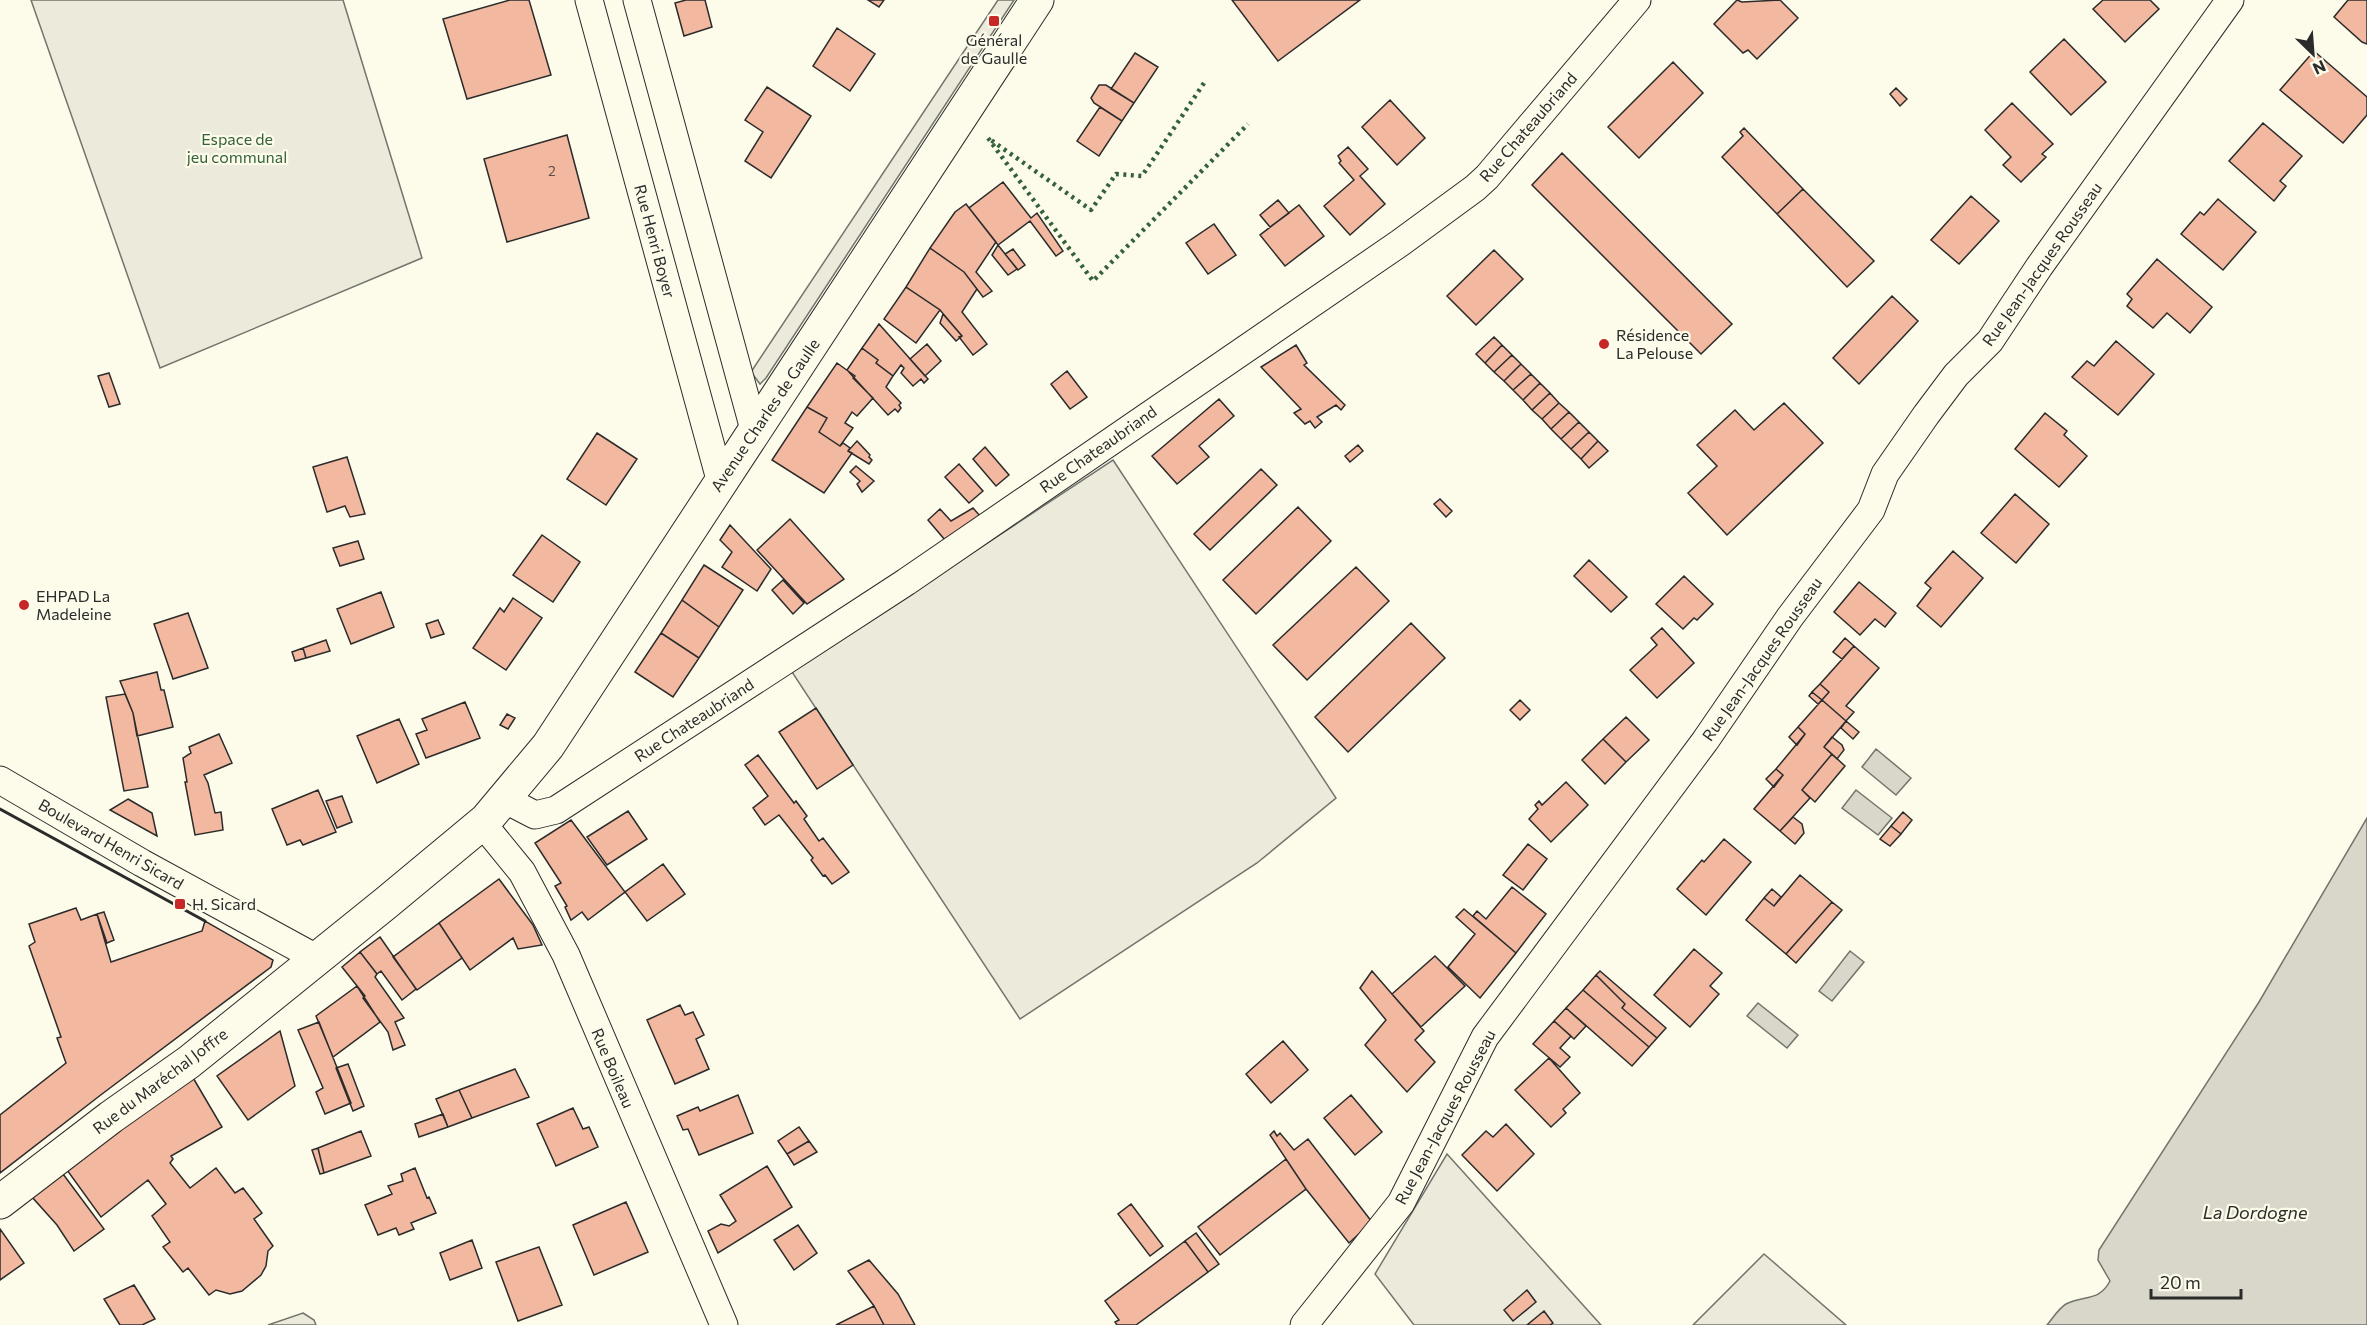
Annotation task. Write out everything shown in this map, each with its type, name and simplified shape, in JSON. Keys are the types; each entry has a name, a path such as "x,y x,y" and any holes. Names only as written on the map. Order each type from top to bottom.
{"main road":[{"name":"Avenue Charles de Gaulle","path":"482,823 548,746 1037,0"},
{"name":"Rue du Maréchal Joffre","path":"0,1202 111,1117 189,1062 482,823"}],"street":[{"name":"Rue Henri Boyer","path":"589,0 721,483"},
{"path":"637,0 755,432"},
{"name":"Rue Chateaubriand","path":"504,799 535,815 556,810 906,582 1400,243 1487,177 1637,0"},
{"name":"Rue Jean-Jacques Rousseau","path":"1304,1325 1401,1203 1485,1037 1705,741 1790,618 1871,510 1886,474 1926,415 1956,375 1990,341 2039,267 2230,0"},
{"name":"Boulevard Henri Sicard","path":"0,780 142,863 318,959"},
{"name":"Rue Boileau","path":"482,823 522,872 566,956 724,1325"}],"green space":[{"name":"Espace de jeu communal","path":"31,0 343,0 422,258 160,368"},
{"path":"998,0 1014,0 760,384 751,372"},
{"path":"1113,460 1336,798 1257,863 1020,1019 792,672"},
{"path":"1447,1154 1601,1325 1414,1325 1375,1274"},
{"path":"1764,1254 1846,1325 1693,1325"},
{"path":"303,1313 314,1320 316,1325 268,1325"}],"water":[{"path":"1876,749 1911,778 1896,795 1862,767"},
{"path":"1856,790 1892,818 1878,835 1842,808"},
{"name":"La Dordogne","path":"2367,818 2367,1325 2047,1325 2066,1304 2096,1295 2106,1288 2110,1281 2098,1260 2099,1250 2259,1002"},
{"path":"1850,951 1864,962 1832,1001 1819,991"},
{"path":"1758,1003 1798,1035 1787,1048 1747,1016"}],"building":[{"path":"510,0 529,0 551,75 467,99 443,19"},
{"path":"686,0 705,0 712,27 684,36 675,3"},
{"path":"868,0 884,0 879,7"},
{"path":"1232,0 1360,0 1278,61"},
{"path":"1737,0 1742,2 1780,0 1798,18 1757,59 1748,50 1743,53 1714,24"},
{"path":"2103,0 2150,0 2159,9 2125,42 2093,9"},
{"path":"2348,0 2367,0 2367,44 2334,17"},
{"path":"837,28 875,54 850,91 813,66"},
{"path":"2064,39 2106,82 2071,115 2030,72"},
{"path":"2314,51 2367,97 2367,115 2343,143 2280,90"},
{"path":"1135,53 1158,67 1134,103 1111,89"},
{"path":"1673,62 1703,93 1639,158 1608,127"},
{"path":"1099,85 1106,85 1134,103 1122,121 1094,103 1091,98"},
{"path":"767,87 811,116 771,178 745,161 763,132 745,120"},
{"path":"1896,88 1907,99 1900,106 1890,94"},
{"path":"1390,100 1425,138 1397,165 1362,127"},
{"path":"2012,103 2053,144 2042,154 2046,157 2021,182 2003,165 2011,157 1985,130"},
{"path":"1100,107 1122,121 1099,156 1077,141"},
{"path":"2263,123 2302,156 2280,181 2286,186 2274,201 2229,161"},
{"path":"1744,128 1803,189 1777,214 1722,157 1743,136 1740,132"},
{"path":"567,135 589,218 507,242 484,159"},
{"path":"1348,147 1368,169 1360,176 1385,204 1350,235 1324,206 1354,180 1339,163 1341,161 1338,156"},
{"path":"1562,153 1732,324 1701,354 1532,185"},
{"path":"1003,182 1031,218 1037,213 1063,251 1056,256 1030,221 998,245 969,208"},
{"path":"1803,189 1874,261 1847,287 1777,214"},
{"path":"1971,196 1999,221 1959,264 1931,240"},
{"path":"2218,199 2256,232 2223,270 2181,234 2200,212 2204,215"},
{"path":"1278,200 1289,213 1270,227 1260,215"},
{"path":"966,204 996,242 976,272 992,291 983,297 964,272 930,248 955,212"},
{"path":"1299,205 1324,236 1285,266 1260,235"},
{"path":"1214,224 1236,255 1208,274 1186,243"},
{"path":"998,245 1017,269 1008,275 992,255"},
{"path":"930,248 964,272 977,289 962,312 987,344 973,355 959,337 962,336 940,310 906,287"},
{"path":"1013,249 1025,265 1018,270 1005,254"},
{"path":"1494,250 1523,279 1476,325 1447,296"},
{"path":"2157,259 2212,307 2190,333 2167,313 2153,328 2127,306 2132,299 2127,294"},
{"path":"906,287 940,310 916,343 884,319"},
{"path":"1892,296 1918,321 1859,384 1833,358"},
{"path":"943,314 962,336 956,341 940,323"},
{"path":"879,324 928,379 924,383 921,379 913,386 901,373 904,368 901,365 893,376 876,363 878,360 862,348"},
{"path":"1494,337 1502,345 1485,363 1476,354"},
{"path":"2116,341 2154,374 2118,415 2072,377 2087,361 2094,366"},
{"path":"927,344 941,361 925,376 910,359"},
{"path":"1296,345 1307,363 1304,365 1345,405 1341,410 1336,405 1317,417 1322,422 1315,428 1310,421 1305,424 1294,413 1301,409 1261,367"},
{"path":"1502,345 1512,355 1494,372 1485,363"},
{"path":"862,348 878,360 876,363 893,376 886,387 901,403 898,412 895,409 888,415 847,370"},
{"path":"1512,355 1521,364 1504,381 1494,372"},
{"path":"837,363 855,376 853,378 873,398 857,416 852,412 845,423 853,428 840,446 819,432 827,418 807,407"},
{"path":"1521,364 1531,374 1513,390 1504,381"},
{"path":"1067,371 1087,397 1070,409 1051,384"},
{"path":"109,373 120,404 109,407 98,376"},
{"path":"1531,374 1540,383 1523,400 1513,390"},
{"path":"1540,383 1550,393 1532,410 1523,400"},
{"path":"1550,393 1559,403 1542,419 1532,410"},
{"path":"1219,399 1234,416 1199,446 1209,457 1177,484 1152,456"},
{"path":"1559,403 1569,412 1551,429 1542,419"},
{"path":"1784,403 1823,443 1727,535 1688,493 1717,466 1697,445 1735,410 1754,430"},
{"path":"807,407 827,418 819,432 840,446 843,443 850,448 848,451 852,453 824,493 772,460"},
{"path":"1569,412 1579,422 1561,439 1551,429"},
{"path":"2045,413 2067,431 2064,435 2087,456 2059,487 2015,449"},
{"path":"1579,422 1589,432 1571,449 1561,439"},
{"path":"1589,432 1598,441 1581,459 1571,449"},
{"path":"597,433 637,459 606,505 567,479"},
{"path":"857,441 870,455 872,460 869,464 848,451"},
{"path":"1598,441 1608,451 1589,468 1581,459"},
{"path":"1358,445 1363,451 1350,462 1345,456"},
{"path":"985,447 1009,475 996,486 973,459"},
{"path":"347,457 365,514 350,517 345,506 327,512 313,467"},
{"path":"959,464 983,491 969,503 945,477"},
{"path":"856,466 874,481 862,492 857,484 860,481 850,472"},
{"path":"1261,469 1277,485 1210,550 1194,534"},
{"path":"2015,494 2049,524 2016,563 1981,533"},
{"path":"1440,499 1452,511 1446,517 1434,504"},
{"path":"1298,507 1331,541 1256,614 1223,580"},
{"path":"973,508 981,517 945,540 928,520 940,509 951,521"},
{"path":"790,519 844,579 807,604 757,550"},
{"path":"730,525 771,569 757,591 722,567 732,552 720,540"},
{"path":"542,535 580,562 553,602 513,575"},
{"path":"358,541 364,559 340,566 333,548"},
{"path":"1953,551 1983,578 1941,627 1917,606 1931,588 1925,583"},
{"path":"1589,560 1627,597 1611,612 1574,576"},
{"path":"704,565 743,590 719,627 682,600"},
{"path":"1356,567 1389,601 1307,680 1273,645"},
{"path":"1684,576 1713,604 1697,620 1694,618 1683,629 1656,604"},
{"path":"783,580 804,603 793,614 772,590"},
{"path":"1859,582 1896,613 1885,627 1875,619 1860,635 1834,612"},
{"path":"381,592 394,627 351,644 337,609"},
{"path":"513,598 542,618 506,670 473,648 500,608 504,612"},
{"path":"682,600 719,627 699,658 661,633"},
{"path":"188,613 208,668 173,679 154,624"},
{"path":"438,620 444,634 431,638 426,624"},
{"path":"1411,623 1445,658 1348,752 1315,717"},
{"path":"1662,628 1694,663 1657,698 1630,670 1657,645 1651,638"},
{"path":"661,633 699,658 673,697 635,672"},
{"path":"1845,638 1854,646 1842,659 1833,652"},
{"path":"326,640 330,651 306,658 303,648"},
{"path":"1854,646 1879,668 1846,706 1854,712 1846,721 1822,700 1829,692 1820,684"},
{"path":"303,648 306,658 295,661 292,652"},
{"path":"157,672 173,727 137,736 133,713 120,681"},
{"path":"1820,684 1829,692 1822,700 1812,692"},
{"path":"1812,692 1822,700 1818,704 1809,696"},
{"path":"125,694 133,713 148,787 124,791 106,697"},
{"path":"1520,700 1530,710 1520,720 1510,710"},
{"path":"1822,700 1846,721 1824,747 1832,754 1802,790 1810,798 1780,831 1754,809 1783,775 1776,769 1805,734 1798,727"},
{"path":"465,702 480,738 426,758 416,734 427,730 422,719"},
{"path":"816,708 853,765 817,789 779,732"},
{"path":"507,714 515,718 508,729 500,725"},
{"path":"1626,717 1649,740 1626,762 1603,739"},
{"path":"399,719 419,764 377,783 357,736"},
{"path":"1846,721 1859,732 1853,739 1841,728"},
{"path":"1798,727 1805,734 1797,745 1789,737"},
{"path":"219,734 232,763 204,775 215,813 221,812 223,830 195,835 183,758 191,753 189,747"},
{"path":"1832,737 1842,745 1844,750 1837,759 1824,747"},
{"path":"1603,739 1626,762 1605,784 1582,760"},
{"path":"1832,754 1845,766 1815,802 1802,790"},
{"path":"758,755 794,803 796,801 807,816 804,819 819,841 823,838 849,872 832,884 825,875 823,876 811,860 813,858 779,815 765,825 753,808 768,796 745,765"},
{"path":"1776,769 1783,775 1774,787 1766,779"},
{"path":"1566,782 1588,805 1551,842 1529,819 1538,809 1535,805 1539,801 1542,805"},
{"path":"318,790 336,832 303,845 300,840 287,845 272,809"},
{"path":"342,796 352,822 337,828 326,801"},
{"path":"128,799 152,813 157,836 110,810"},
{"path":"628,811 647,839 607,865 587,837"},
{"path":"1903,812 1912,820 1901,834 1891,826"},
{"path":"1793,817 1802,824 1804,833 1795,844 1780,831"},
{"path":"571,820 625,892 588,920 582,912 571,920 565,907 567,906 555,886 561,883 535,843"},
{"path":"1891,826 1901,834 1890,846 1880,839"},
{"path":"1724,839 1751,862 1706,915 1677,889"},
{"path":"1528,844 1547,859 1523,890 1503,875"},
{"path":"663,864 685,894 647,921 625,892"},
{"path":"1800,875 1832,902 1786,954 1746,920 1764,898 1774,906"},
{"path":"499,879 533,925 542,945 518,949 513,938 470,970 439,923"},
{"path":"1512,887 1546,914 1516,953 1473,916 1477,911 1486,919"},
{"path":"1772,889 1781,897 1774,906 1764,898"},
{"path":"1832,902 1842,910 1796,963 1786,954"},
{"path":"76,908 81,920 97,914 111,962 202,931 205,921 273,960 271,967 0,1173 0,1115 66,1063 57,1038 61,1037 29,946 35,942 29,924"},
{"path":"1464,909 1516,953 1480,998 1448,967 1475,934 1456,917"},
{"path":"104,912 114,940 107,943 97,914"},
{"path":"439,923 462,958 417,990 393,957"},
{"path":"380,937 416,989 402,1000 381,971 377,974 360,952"},
{"path":"1694,949 1722,973 1710,986 1719,994 1690,1027 1654,995"},
{"path":"360,952 377,974 375,977 404,1018 395,1022 405,1045 393,1050 388,1032 363,998 365,996 342,967"},
{"path":"1435,956 1465,986 1421,1027 1392,994"},
{"path":"1372,971 1424,1031 1415,1040 1435,1062 1407,1092 1365,1045 1386,1020 1360,988"},
{"path":"1600,971 1666,1028 1657,1038 1622,1008 1625,1004 1596,975"},
{"path":"1596,975 1625,1004 1622,1008 1657,1038 1649,1047 1583,990"},
{"path":"357,986 380,1022 333,1057 316,1016"},
{"path":"1583,990 1649,1047 1632,1066 1566,1008"},
{"path":"680,1005 685,1015 693,1012 704,1035 696,1039 709,1069 675,1084 647,1020"},
{"path":"1566,1008 1586,1026 1574,1039 1554,1021"},
{"path":"1554,1021 1571,1036 1560,1048 1570,1057 1560,1067 1533,1044"},
{"path":"319,1022 351,1103 325,1114 316,1092 323,1088 298,1030"},
{"path":"280,1031 295,1086 248,1120 217,1076"},
{"path":"1283,1041 1308,1070 1271,1103 1246,1074"},
{"path":"1549,1058 1580,1093 1563,1109 1566,1113 1551,1127 1515,1090"},
{"path":"348,1064 364,1106 353,1111 336,1068"},
{"path":"515,1069 529,1097 472,1118 459,1090"},
{"path":"192,1076 222,1127 171,1156 173,1159 170,1163 190,1188 216,1168 235,1193 243,1188 262,1213 254,1219 273,1246 268,1251 266,1266 261,1275 242,1291 230,1294 216,1290 209,1295 188,1268 183,1272 163,1247 170,1242 152,1216 166,1204 148,1180 101,1217 67,1170"},
{"path":"459,1090 472,1118 448,1127 436,1099"},
{"path":"738,1095 753,1133 699,1155 688,1129 683,1130 677,1116 698,1107 700,1111"},
{"path":"1351,1095 1382,1132 1355,1155 1324,1118"},
{"path":"573,1108 583,1129 589,1127 598,1147 556,1166 537,1124"},
{"path":"443,1114 448,1127 419,1137 415,1124"},
{"path":"1506,1124 1534,1154 1497,1191 1462,1155 1486,1131 1493,1137"},
{"path":"799,1127 809,1141 787,1154 778,1141"},
{"path":"361,1131 371,1156 324,1173 318,1148"},
{"path":"1274,1131 1277,1136 1280,1133 1294,1150 1308,1139 1372,1222 1349,1243 1306,1189 1270,1135"},
{"path":"809,1141 817,1152 794,1165 787,1154"},
{"path":"318,1148 324,1173 320,1174 312,1150"},
{"path":"1286,1159 1306,1189 1220,1255 1198,1227"},
{"path":"767,1166 792,1207 718,1253 708,1231 721,1224 729,1226 736,1221 720,1195"},
{"path":"415,1168 427,1198 429,1197 436,1213 411,1223 414,1229 399,1235 396,1228 378,1235 365,1205 392,1194 388,1186 403,1181 401,1174"},
{"path":"63,1174 104,1229 74,1251 57,1225 32,1197"},
{"path":"626,1202 648,1252 594,1275 573,1225"},
{"path":"1131,1204 1163,1246 1150,1256 1118,1214"},
{"path":"798,1225 817,1253 794,1270 774,1240"},
{"path":"0,1229 24,1263 0,1280"},
{"path":"1196,1233 1219,1264 1208,1272 1185,1241"},
{"path":"472,1240 482,1268 450,1280 440,1253"},
{"path":"1185,1241 1208,1272 1136,1325 1117,1325 1115,1322 1119,1320 1105,1301"},
{"path":"539,1247 562,1305 518,1321 496,1262"},
{"path":"869,1260 898,1294 915,1325 884,1325 874,1306 848,1271"},
{"path":"134,1285 155,1319 142,1325 120,1325 104,1299"},
{"path":"1527,1290 1536,1302 1513,1321 1504,1310"},
{"path":"874,1306 884,1325 836,1325"},
{"path":"1544,1311 1553,1323 1527,1325"}],"hedge":[{"path":"1204,83 1142,176 1116,174 1091,210 988,138 1093,281 1248,124"}],"wall":[{"path":"0,809 205,921"}],"place":[{"name":"Général de Gaulle","path":"994,21"},
{"name":"Résidence La Pelouse","path":"1604,344"},
{"name":"EHPAD La Madeleine","path":"24,605"},
{"name":"H. Sicard","path":"180,904"}]}
